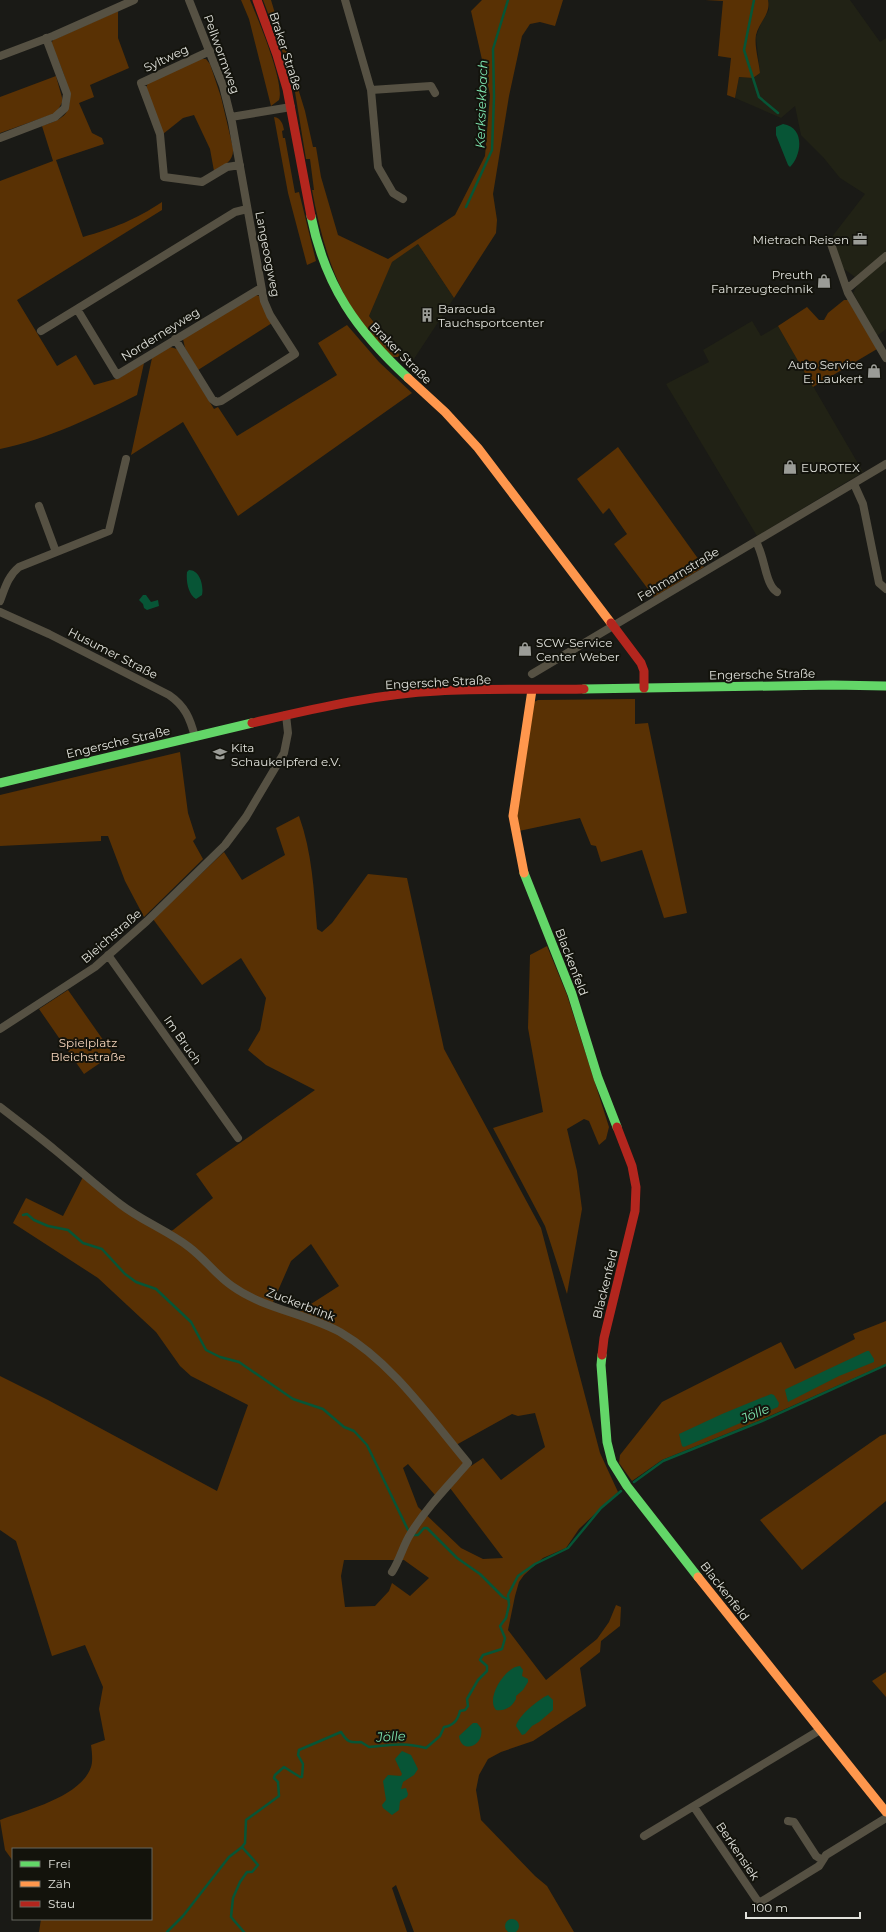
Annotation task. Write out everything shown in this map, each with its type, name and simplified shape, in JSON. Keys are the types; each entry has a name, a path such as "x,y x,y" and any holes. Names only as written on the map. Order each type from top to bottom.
{"main road":[{"name":"Braker Straße","path":"257,0 278,55 291,107 315,235 334,287 347,309 380,352 445,412 466,434 643,667 644,688"},
{"name":"Engersche Straße","path":"0,783 286,715 388,695 438,691 833,685 886,686"},
{"name":"Blackenfeld","path":"532,690 515,795 513,816 516,838 525,877 567,979 598,1078 632,1166 636,1187 635,1211 604,1338 601,1365 607,1442 611,1458 616,1470 627,1486 886,1812"}],"street":[{"path":"0,56 134,0"},
{"name":"Pellwormweg","path":"189,0 223,86 231,117"},
{"path":"345,0 371,90 375,117 378,167 393,193 403,199"},
{"path":"0,138 55,117 65,108 67,94 46,38"},
{"name":"Syltweg","path":"210,51 141,83 160,134 164,177 202,182 226,167 240,165"},
{"path":"371,90 431,86 435,93"},
{"path":"231,117 291,107"},
{"name":"Langeoogweg","path":"175,339 212,399 216,402 221,401 295,354 270,315 261,288 231,117"},
{"path":"41,331 235,212 246,209"},
{"path":"830,241 847,289 886,358"},
{"path":"847,289 886,256"},
{"name":"Norderneyweg","path":"77,309 118,375 261,288"},
{"path":"0,601 12,573 19,567 109,531 126,458"},
{"name":"Fehmarnstraße","path":"613,627 886,464"},
{"path":"854,484 863,504 879,583 886,590"},
{"path":"39,506 56,552"},
{"path":"756,542 763,556 770,585 777,592"},
{"name":"Husumer Straße","path":"0,612 60,639 169,695 177,701 188,714 195,736"},
{"path":"532,674 613,627"},
{"name":"Bleichstraße","path":"0,1030 95,967 225,845 246,817 284,754 288,733 286,715"},
{"name":"Im Bruch","path":"108,956 238,1138"},
{"name":"Zuckerbrink","path":"0,1107 53,1148 121,1205 188,1246 231,1285 258,1301 330,1327 356,1342 397,1380 433,1421 468,1463 429,1507 410,1534 399,1562 392,1572"},
{"path":"644,1836 820,1730"},
{"name":"Berkensiek","path":"694,1807 758,1903 819,1866 826,1855 886,1818"},
{"path":"788,1822 794,1822 816,1856 822,1860"}],"shaded area":[{"path":"768,0 850,0 880,42 886,38 886,251 855,277 840,266 831,238 865,194 840,178 823,157 801,135 795,106 781,118 735,98 739,77 753,78 760,73 756,37 761,23 769,10"},
{"path":"418,244 454,298 410,365 401,357 369,316 392,261"},
{"path":"886,260 886,329 877,336 853,293 858,284"},
{"path":"752,321 761,336 778,326 863,472 757,536 666,384 709,362 703,350"}],"green space":[{"path":"241,0 250,0 275,66 280,92 279,100 271,106 249,19"},
{"path":"263,0 271,0 305,111 313,147 316,147 321,177 338,235 388,259 455,215 485,156 490,95 471,11 482,0 563,0 555,26 540,22 530,24 522,36 509,96 493,194 497,220 496,233 454,298 418,244 392,262 369,316 401,357 392,357 365,327 351,307 343,292 329,259 312,190 314,190 310,159 306,159 295,92 281,47"},
{"path":"705,0 768,0 768,10 756,35 756,49 760,73 753,78 739,77 735,98 727,95 731,58 718,56 723,1"},
{"path":"118,11 118,38 129,68 90,85 94,97 79,103 92,133 102,138 104,144 56,160 83,237 124,223 143,214 162,202 162,210 17,300 57,366 76,355 94,385 119,378 144,363 137,395 87,419 53,433 18,445 0,449 0,181 53,161 42,126 61,118 66,113 69,106 69,98 68,88 62,69 51,44 53,40"},
{"path":"201,59 206,59 210,64 221,97 233,148 232,156 228,162 214,171 210,149 194,115 183,118 163,134 146,89 148,82"},
{"path":"56,76 63,101 56,113 0,133 0,97"},
{"path":"274,117 280,120 283,126 283,138 285,138 295,193 299,192 316,261 307,265 288,193"},
{"path":"254,294 259,296 272,323 198,370 185,348 183,339"},
{"path":"844,300 848,300 877,349 813,387 778,326 807,307 819,320 824,320 828,313"},
{"path":"347,325 379,362 412,393 238,516 183,422 131,455 152,358 170,347 177,349 214,409 218,407 237,436 337,375 318,343"},
{"path":"618,447 704,567 654,597 614,544 627,534 609,508 603,514 577,479"},
{"path":"635,699 635,724 648,723 687,913 664,918 642,850 601,862 596,846 591,845 580,818 519,831 517,817 534,702 538,700"},
{"path":"180,752 188,813 196,838 193,841 203,859 144,917 125,881 108,836 101,836 101,841 0,846 0,795"},
{"path":"299,816 310,857 317,929 322,932 332,923 368,874 407,878 444,1049 541,1228 600,1453 618,1492 579,1529 566,1548 543,1558 524,1575 519,1582 508,1630 546,1680 597,1639 609,1622 616,1605 621,1607 620,1626 601,1641 600,1652 580,1668 586,1706 533,1741 501,1752 488,1759 479,1775 476,1790 481,1820 535,1876 547,1886 574,1932 414,1932 396,1885 392,1888 407,1932 39,1932 41,1920 152,1920 152,1848 12,1848 12,1860 5,1850 0,1820 52,1801 76,1787 91,1767 91,1745 105,1740 99,1709 103,1687 85,1645 52,1656 16,1541 0,1530 0,1376 48,1400 217,1491 248,1405 191,1376 180,1366 156,1332 98,1278 13,1223 26,1198 63,1216 83,1177 163,1234 173,1230 213,1198 196,1174 315,1090 266,1065 248,1050 260,1030 266,998 241,958 202,985 153,919 224,852 242,880 285,855 276,828","holes":["311,1244 339,1286 297,1313 273,1302 291,1261","535,1413 545,1447 501,1480 483,1458 471,1466 456,1445 512,1414 518,1416","408,1464 435,1495 450,1488 503,1558 483,1559 461,1548 418,1507 403,1468","344,1560 404,1560 429,1578 410,1596 392,1583 389,1591 375,1606 345,1607 341,1576"]},
{"path":"547,946 567,995 609,1127 606,1139 599,1145 589,1121 584,1119 567,1129 577,1171 582,1209 567,1294 545,1226 493,1128 543,1112 528,1028 530,955"},
{"name":"Spielplatz Bleichstraße","path":"68,990 113,1054 84,1074 39,1009"},
{"path":"886,1321 886,1364 761,1420 662,1460 632,1481 619,1463 620,1455 662,1402 781,1342 795,1369 855,1339 853,1334"},
{"path":"886,1434 886,1501 802,1570 760,1520 880,1436"},
{"path":"886,1672 886,1697 872,1681"}],"water":[{"path":"783,124 790,126 795,130 799,142 797,156 790,167 776,135 776,127"},
{"path":"189,570 196,573 202,583 202,595 196,599 191,594 187,583 187,572"},
{"path":"143,595 146,595 151,602 158,600 159,606 147,610 144,608 143,604 139,600"},
{"path":"869,1351 874,1359 874,1362 839,1376 788,1402 786,1389"},
{"path":"771,1394 774,1395 779,1403 778,1407 684,1447 682,1446 679,1434"},
{"path":"520,1666 523,1670 522,1676 528,1679 528,1682 523,1690 516,1696 516,1699 510,1707 502,1710 496,1710 493,1705 495,1691 503,1677 509,1671 514,1667"},
{"path":"548,1695 553,1700 553,1710 522,1735 516,1726 518,1722 529,1708"},
{"path":"473,1723 477,1723 481,1728 480,1740 468,1747 461,1742 459,1736"},
{"path":"402,1751 411,1755 418,1769 414,1775 403,1782 401,1789 406,1788 408,1794 407,1797 400,1801 399,1810 392,1815 383,1808 382,1805 386,1800 383,1781 388,1775 401,1776 402,1774 395,1759"},
{"path":"509,1919 515,1919 519,1923 519,1929 515,1933 509,1933 505,1929 505,1923"}],"waterway":[{"name":"Kerksiekbach","path":"466,207 492,150 494,97 493,49 508,0"},
{"path":"754,0 744,50 759,97 778,113"},
{"path":"23,1215 27,1214 34,1220 48,1226 68,1230 83,1243 102,1249 125,1274 136,1282 156,1289 191,1322 206,1350 220,1357 239,1362 293,1399 323,1409 344,1427 354,1431 367,1445 408,1530"},
{"name":"Jölle","path":"634,1482 663,1461 762,1421 886,1365"},
{"name":"Jölle","path":"167,1932 183,1916 229,1857 245,1843 246,1820 279,1796 278,1782 274,1778 275,1775 284,1767 302,1777 303,1764 298,1755 299,1750 341,1732 349,1741 361,1742 369,1747 404,1745 426,1748 440,1736 444,1727 455,1722 460,1711 465,1710 468,1706 467,1699 478,1680 487,1671 487,1666 480,1660 483,1655 502,1649 505,1638 500,1626 506,1618 509,1605 508,1595 518,1576 535,1564 568,1548 601,1508 621,1491"},
{"path":"412,1535 418,1535 424,1528 427,1528 457,1558 480,1574 503,1597 509,1600"},
{"path":"242,1847 258,1865 252,1872 247,1872 240,1882 233,1898 231,1917 244,1932"}],"traffic: fast":[{"path":"311,216 317,241 334,286 346,306 373,343 408,378"},
{"path":"584,689 833,685 886,686"},
{"path":"0,783 252,723"},
{"path":"524,873 572,994 598,1078 617,1127"},
{"path":"602,1355 601,1365 607,1442 612,1462 627,1486 698,1577"}],"traffic: slow":[{"path":"408,378 445,412 478,448 611,623"},
{"path":"524,873 513,816 532,690"},
{"path":"698,1577 886,1812"}],"traffic: jam":[{"path":"257,0 277,55 287,89 311,216"},
{"path":"611,623 641,663 644,671 644,688"},
{"path":"252,723 344,703 391,695 438,691 584,689"},
{"path":"602,1355 604,1338 635,1211 636,1187 632,1166 617,1127"}],"place":[{"name":"Mietrach Reisen","path":"860,239"},
{"name":"Preuth Fahrzeugtechnik","path":"824,281"},
{"name":"Baracuda Tauchsportcenter","path":"427,315"},
{"name":"Auto Service E. Laukert","path":"874,371"},
{"name":"EUROTEX","path":"790,467"},
{"name":"SCW-Service Center Weber","path":"525,649"},
{"name":"Kita Schaukelpferd e.V.","path":"220,754"}]}
